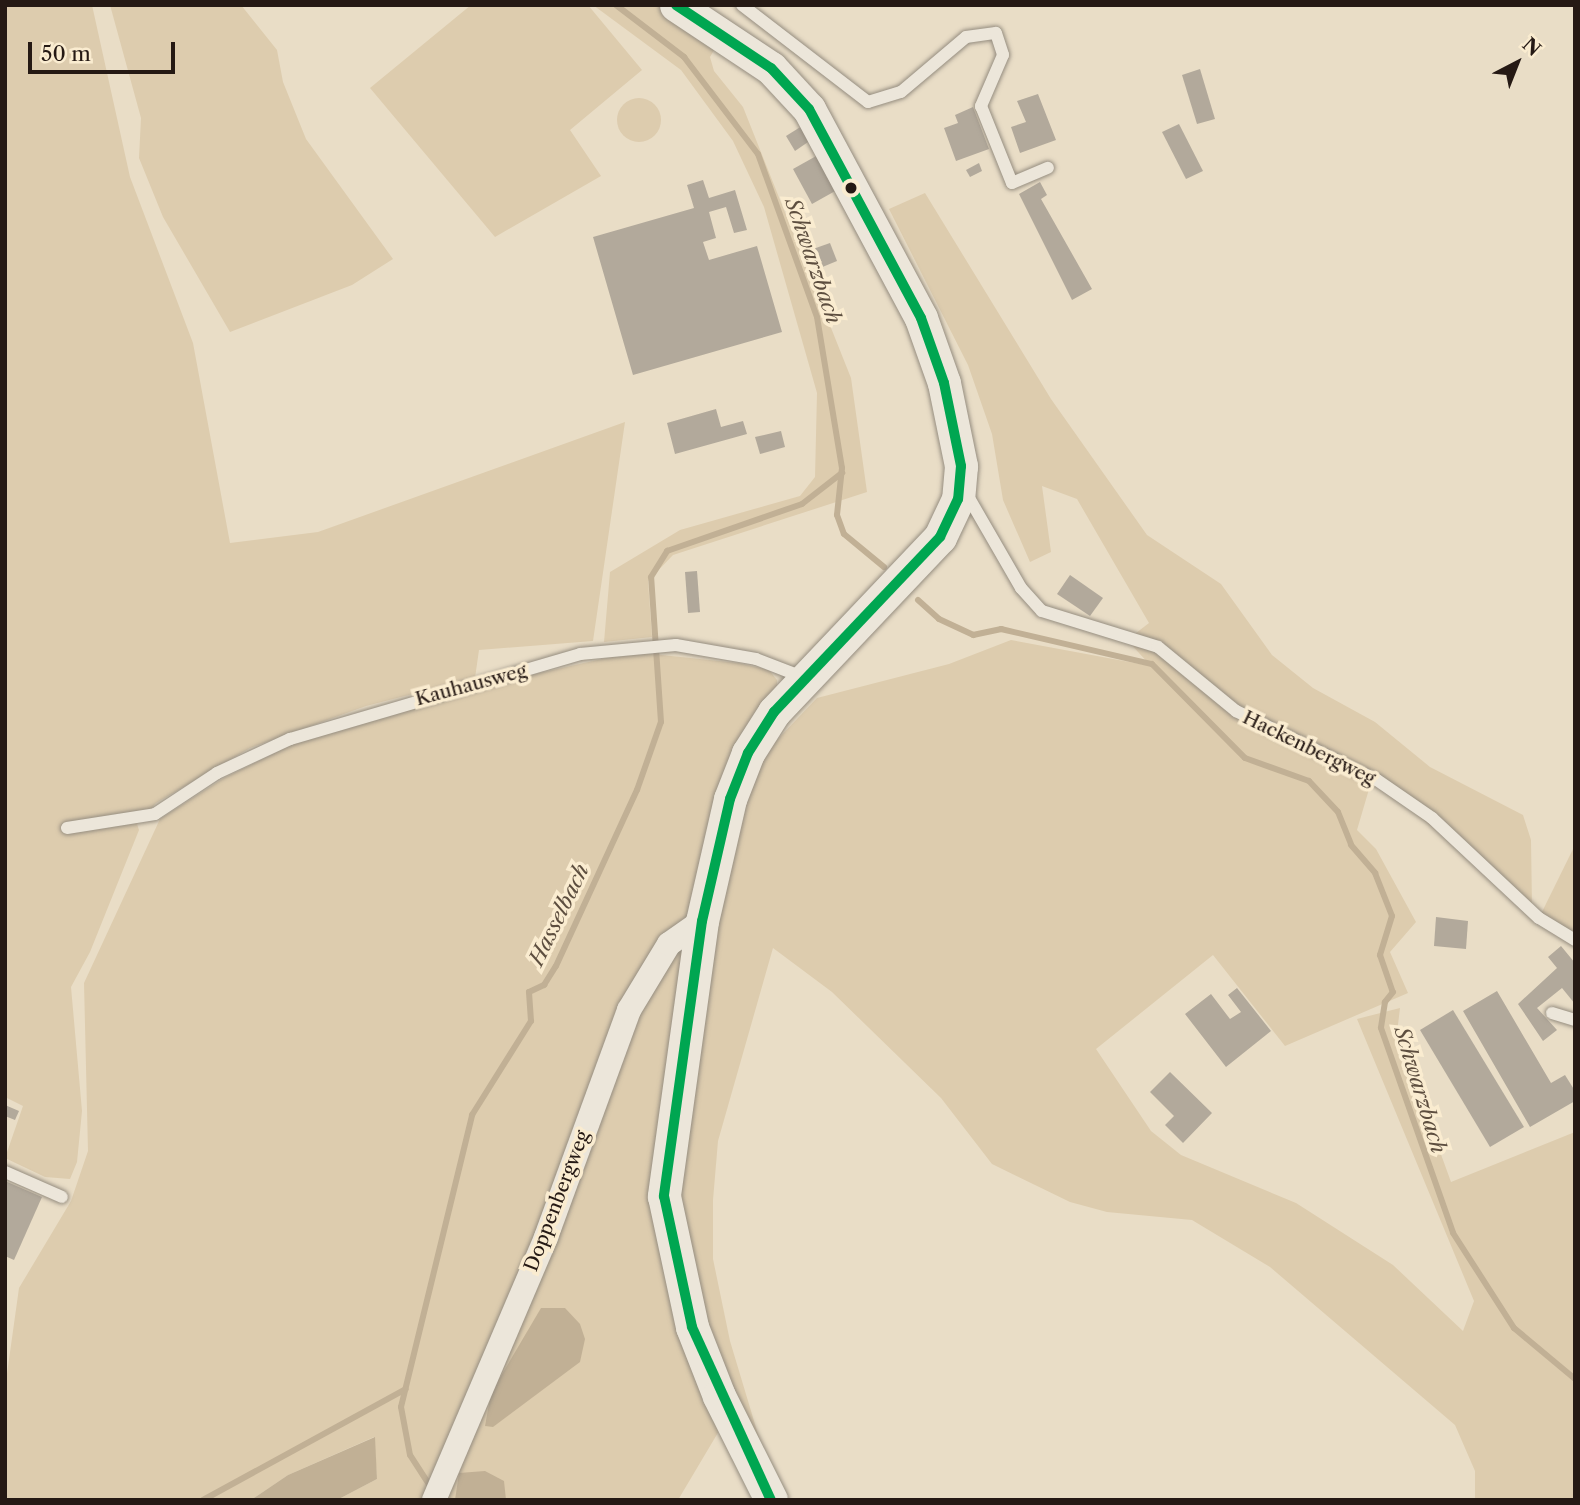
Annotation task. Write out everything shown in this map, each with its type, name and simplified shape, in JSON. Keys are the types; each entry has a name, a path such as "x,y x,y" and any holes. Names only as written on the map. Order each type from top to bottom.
{"main road":[{"path":"676,5 771,68 809,109 866,209 932,346 954,424 960,485 940,537 805,678 760,731 737,776 702,921 664,1196 695,1336 771,1500"}],"street":[{"name":"Doppenbergweg","path":"434,1499 546,1237 628,1010 668,944 702,921"}],"lane":[{"path":"742,5 867,102 901,92 966,37 996,33 1003,55 981,106 1012,183 1048,168"},
{"name":"Hackenbergweg","path":"960,485 1021,588 1042,611 1158,647 1236,711 1377,780 1432,818 1539,918 1575,940"},
{"name":"Kauhausweg","path":"67,828 155,814 217,773 290,739 580,654 676,645 756,659 805,678"},
{"path":"1552,1013 1575,1020"},
{"path":"5,1172 62,1197"}],"shaded area":[{"path":"5,5 92,5 130,177 193,343 230,543 318,532 625,422 593,641 479,650 475,678 366,706 250,748 156,803 137,824 139,830 90,952 71,987 82,1111 77,1162 70,1179 45,1177 5,1158 23,1106 5,1097"},
{"path":"110,5 241,5 277,50 283,82 306,139 393,259 352,285 230,332 163,217 139,158 141,118"},
{"path":"471,5 588,5 642,70 570,130 601,176 495,237 370,88"},
{"path":"593,5 668,5 718,43 710,57 714,71 743,107 851,378 867,492 673,555 648,581 652,637 604,642 610,572 680,530 800,496 815,477 817,393 764,207 733,141 681,70"},
{"path":"639,98 654,105 661,120 654,135 639,142 624,135 617,120 624,105"},
{"path":"925,193 1051,399 1147,535 1221,584 1272,655 1313,688 1375,722 1430,767 1523,815 1531,840 1532,907 1372,779 1357,830 1376,849 1416,922 1390,952 1408,993 1285,1046 1213,955 1096,1049 1151,1131 1181,1155 1296,1203 1393,1265 1463,1331 1474,1301 1357,1019 1400,1008 1397,1033 1451,1182 1575,1132 1575,1500 1475,1500 1475,1471 1455,1425 1270,1267 1192,1220 1107,1212 1070,1202 992,1164 941,1098 832,992 773,948 718,1141 713,1200 713,1259 730,1341 769,1471 709,1338 675,1183 725,874 756,762 817,698 949,664 1011,640 1151,666 1127,640 1149,623 1077,499 1042,486 1051,552 1030,562 1003,500 992,434 968,365 889,209"},
{"path":"633,652 738,663 769,670 777,680 777,689 749,727 653,1161 719,1431 678,1500 337,1500 377,1479 374,1437 288,1475 251,1500 5,1500 5,1388 19,1288 71,1201 88,1151 84,983 160,819 224,778 293,744 517,678"},
{"path":"1575,845 1575,940 1539,918"},
{"path":"541,1308 565,1308 580,1324 585,1339 580,1362 493,1427 485,1426 491,1393"},
{"path":"375,1437 377,1479 337,1500 251,1500 288,1475"},
{"path":"485,1471 504,1481 506,1500 455,1500 459,1473"}],"building":[{"path":"1200,69 1215,119 1197,124 1182,75"},
{"path":"1038,94 1056,140 1020,153 1011,127 1026,122 1017,101"},
{"path":"973,107 989,149 956,161 944,128 958,123 955,115"},
{"path":"1179,124 1203,171 1186,179 1162,132"},
{"path":"802,126 811,140 795,151 786,136"},
{"path":"818,155 837,190 812,204 793,169"},
{"path":"979,163 982,171 970,177 966,170"},
{"path":"703,180 709,198 735,190 747,230 734,233 726,207 709,212 716,238 703,242 709,260 757,246 782,332 633,375 593,237 694,208 687,185"},
{"path":"1040,182 1047,195 1041,199 1092,289 1072,300 1019,194"},
{"path":"830,243 837,261 820,268 813,249"},
{"path":"716,409 721,427 743,421 747,434 675,454 667,423"},
{"path":"781,431 785,447 760,454 755,437"},
{"path":"697,571 700,612 688,613 685,572"},
{"path":"1070,575 1103,598 1090,616 1057,594"},
{"path":"1436,917 1468,921 1466,949 1434,946"},
{"path":"1561,946 1575,963 1575,1004 1562,988 1537,1008 1557,1030 1543,1041 1518,1004 1557,968 1548,957"},
{"path":"1237,988 1271,1031 1226,1067 1185,1014 1211,994 1230,1019 1241,1012 1228,995"},
{"path":"1497,991 1551,1083 1565,1075 1575,1091 1575,1101 1530,1127 1463,1011"},
{"path":"1453,1010 1524,1127 1490,1147 1420,1030"},
{"path":"1170,1072 1212,1113 1183,1143 1165,1125 1174,1116 1150,1092"},
{"path":"5,1105 19,1111 15,1120 5,1116"},
{"path":"5,1181 42,1197 14,1260 5,1256"}],"waterway":[{"name":"Schwarzbach","path":"616,5 684,57 758,154 817,317 842,468 837,515 844,534 884,567"},
{"name":"Hasselbach","path":"432,1489 410,1455 401,1407 472,1115 531,1021 529,992 544,985 556,966 637,790 661,722 651,577 667,551 802,504 842,473"},
{"name":"Schwarzbach","path":"918,600 939,619 973,635 1001,629 1152,664 1245,758 1309,781 1338,812 1351,845 1375,873 1392,916 1380,955 1393,992 1385,1002 1381,1028 1453,1233 1514,1328 1575,1379"},
{"path":"203,1500 406,1389"}],"transit line":[{"path":"676,5 771,68 809,109 921,318 944,383 961,466 958,499 940,537 774,712 748,753 730,799 702,921 664,1196 692,1327 771,1500"}]}
